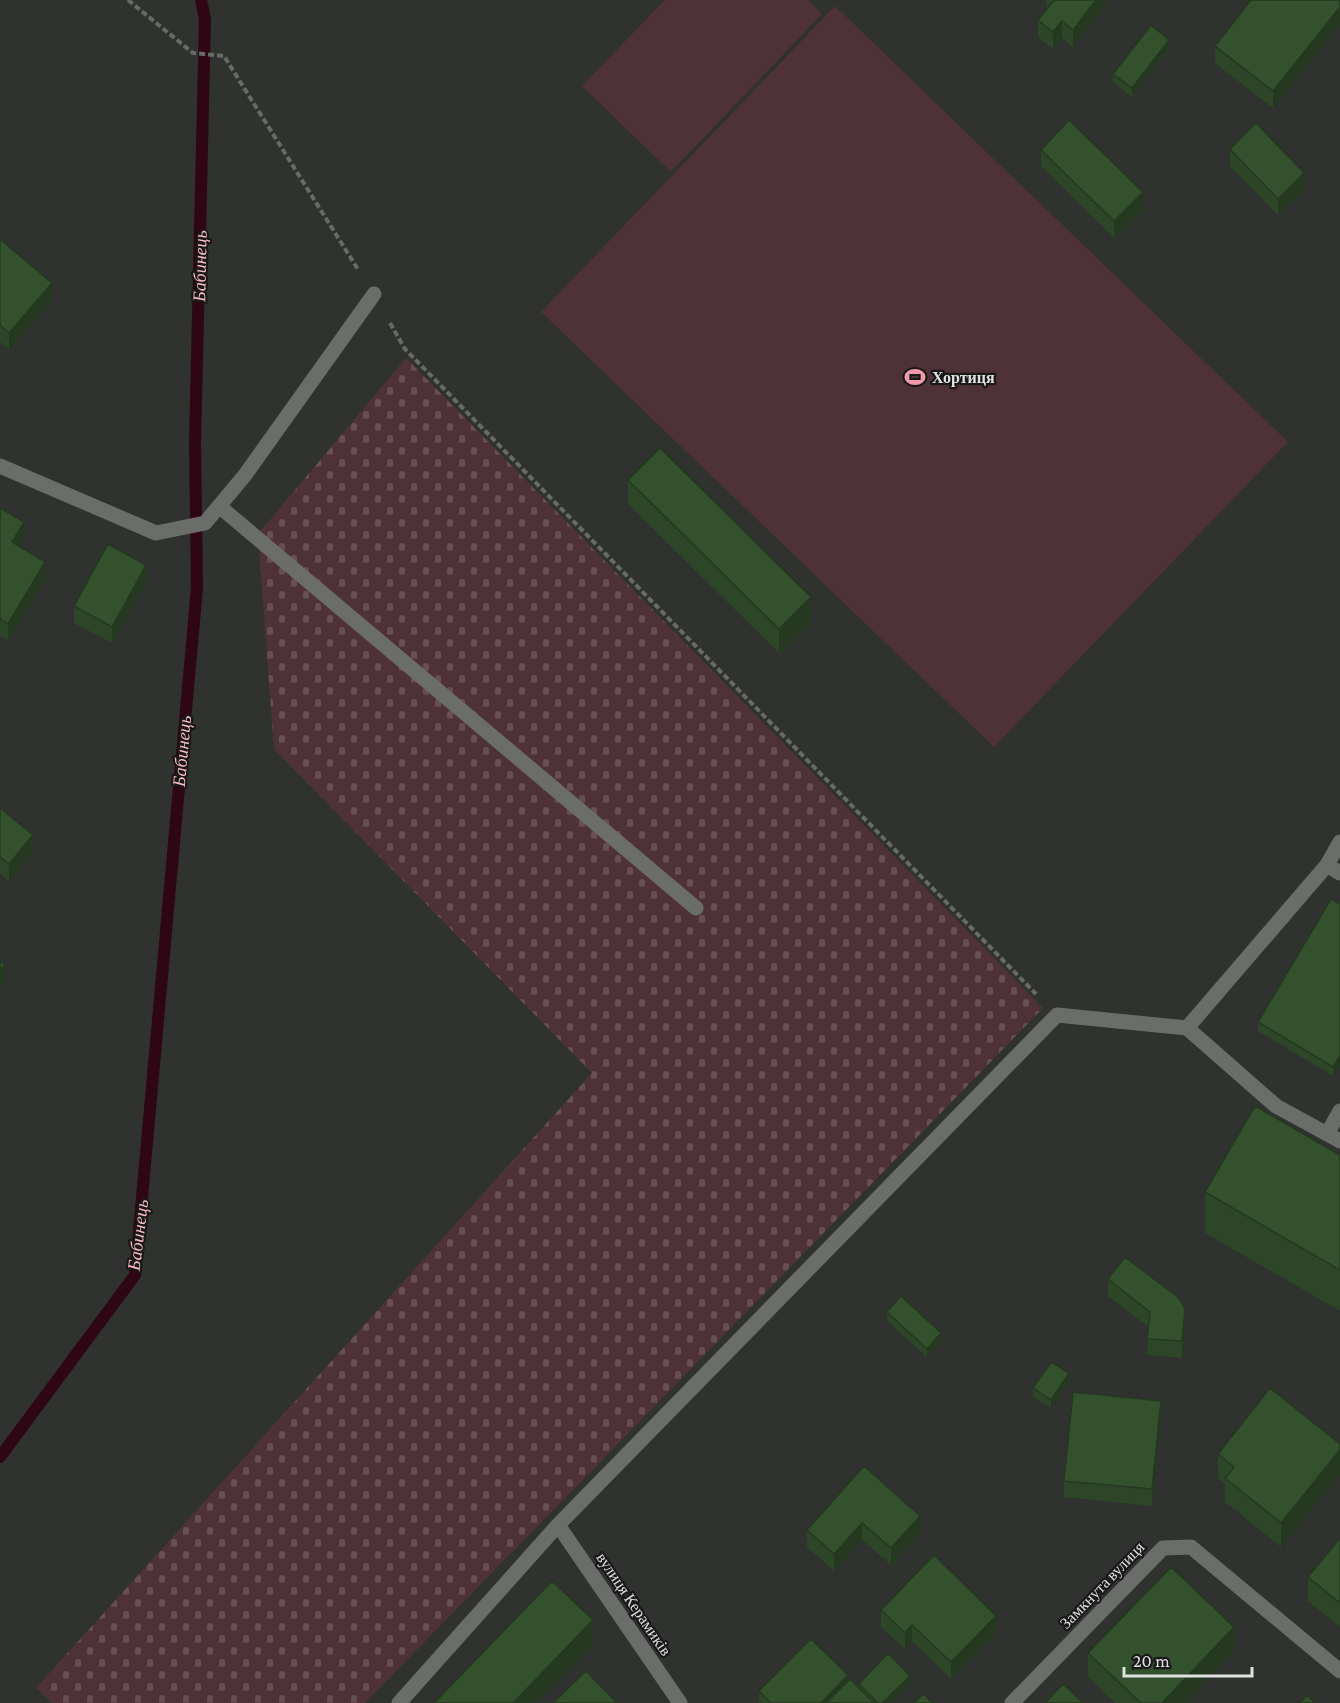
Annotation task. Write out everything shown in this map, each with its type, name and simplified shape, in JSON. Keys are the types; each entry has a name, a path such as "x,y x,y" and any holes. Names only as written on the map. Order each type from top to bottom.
{"street":[{"path":"0,466 156,533 205,523 244,475 374,294"},
{"path":"219,506 696,908"},
{"path":"1187,1028 1334,869 1340,842"},
{"path":"399,1703 558,1525 1056,1015 1187,1028 1276,1106 1333,1138 1340,1111"},
{"name":"вулиця Керамиків","path":"558,1525 680,1703"},
{"name":"Замкнута вулиця","path":"1012,1703 1163,1548 1191,1547 1340,1671"}],"path":[{"path":"128,0 193,53 224,56 374,294 405,349 1056,1015"}],"green space":[{"path":"665,0 808,0 822,14 671,172 582,86"},
{"name":"Хортиця","path":"835,6 1288,442 994,747 541,312"},
{"path":"406,358 1043,1008 365,1703 52,1703 36,1688 592,1073 274,749 258,534"}],"building":[{"path":"1054,0 1096,0 1073,30 1062,21 1053,32 1038,20"},
{"path":"1251,0 1340,0 1340,7 1273,91 1215,46"},
{"path":"1151,25 1169,40 1132,88 1113,74"},
{"path":"1069,120 1143,192 1114,221 1041,150"},
{"path":"1256,123 1304,173 1278,199 1230,149"},
{"path":"0,239 52,283 9,333 0,325"},
{"path":"660,448 811,597 779,629 628,480"},
{"path":"0,508 24,522 12,542 45,562 8,624 0,619"},
{"path":"108,544 146,565 112,627 74,606"},
{"path":"0,808 33,835 9,864 0,857"},
{"path":"1331,899 1340,904 1340,1056 1333,1067 1258,1022"},
{"path":"0,961 5,965 0,971"},
{"path":"1255,1106 1340,1155 1340,1270 1205,1192"},
{"path":"1125,1257 1179,1298 1185,1309 1182,1341 1147,1339 1150,1312 1108,1279"},
{"path":"901,1296 941,1333 927,1349 887,1312"},
{"path":"1051,1362 1069,1373 1051,1400 1033,1388"},
{"path":"1270,1388 1340,1444 1340,1450 1281,1523 1225,1478 1234,1467 1218,1454"},
{"path":"1073,1392 1161,1401 1152,1489 1064,1481"},
{"path":"864,1466 920,1516 891,1548 862,1523 834,1554 807,1530"},
{"path":"1340,1538 1340,1603 1308,1577"},
{"path":"934,1555 996,1616 951,1662 912,1625 905,1633 881,1610"},
{"path":"1171,1567 1234,1627 1162,1703 1141,1703 1088,1653"},
{"path":"552,1581 593,1620 513,1703 434,1703"},
{"path":"811,1639 848,1675 821,1703 771,1703 759,1691"},
{"path":"888,1653 910,1676 882,1703 878,1703 859,1684"},
{"path":"586,1671 617,1703 553,1703"},
{"path":"850,1679 874,1703 826,1703"},
{"path":"1063,1684 1083,1703 1045,1703"},
{"path":"923,1694 933,1703 914,1703"},
{"path":"1307,1695 1315,1703 1300,1703"}],"waterway":[{"name":"Бабинець","path":"0,1457 135,1275 197,588 195,443 205,19 201,0"}],"place":[{"name":"Хортиця","path":"915,377"}]}
